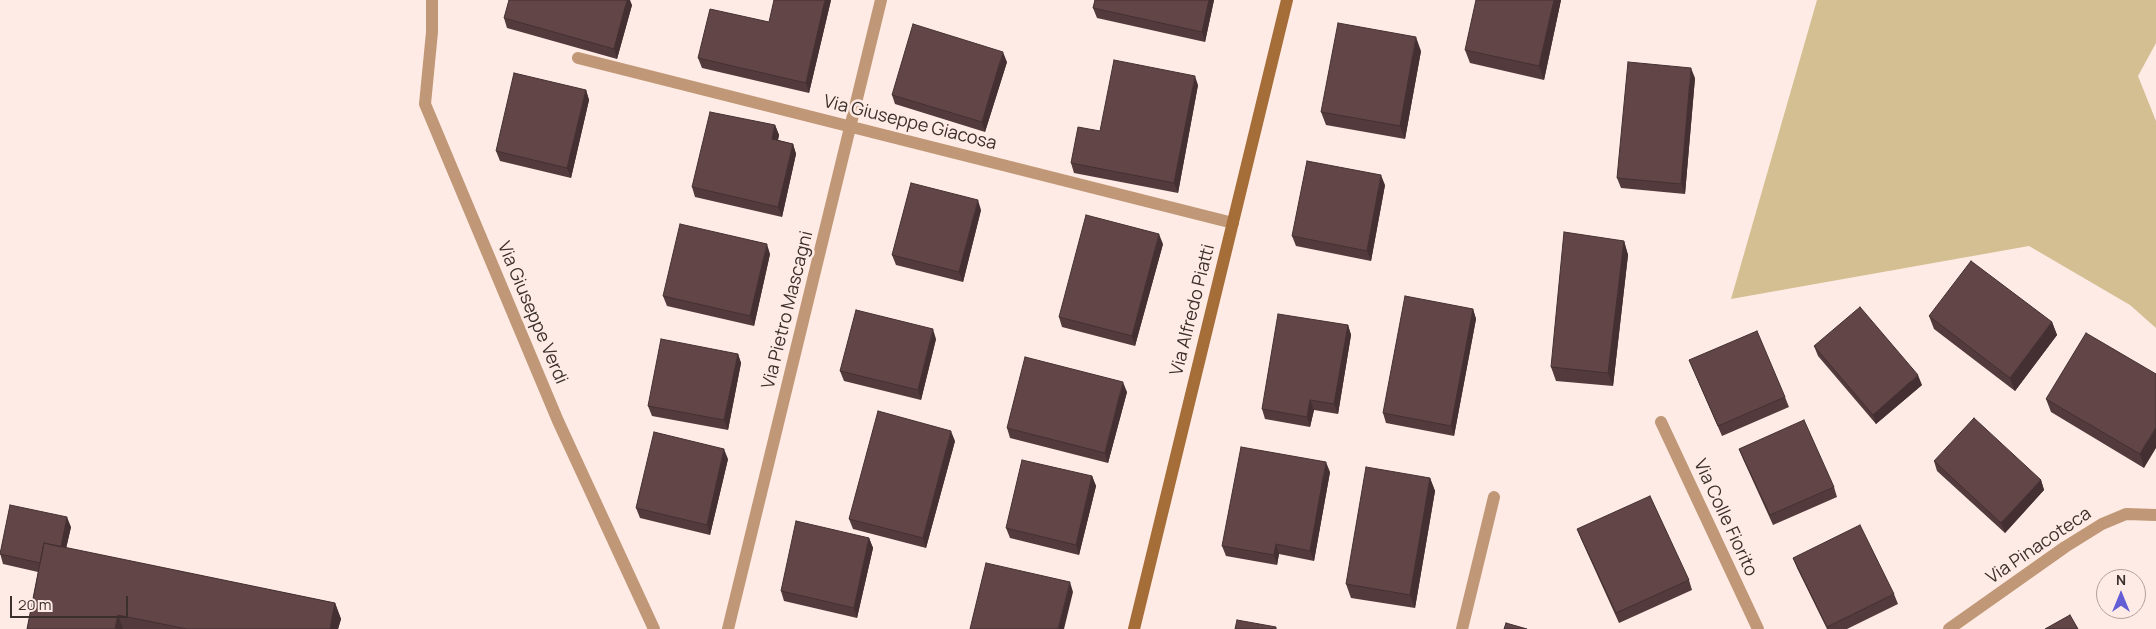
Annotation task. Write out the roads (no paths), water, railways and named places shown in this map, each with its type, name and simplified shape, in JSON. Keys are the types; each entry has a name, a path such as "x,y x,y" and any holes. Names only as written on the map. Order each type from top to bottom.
{"street":[{"name":"Via Giuseppe Verdi","path":"432,0 432,32 425,104 558,420 654,629"},
{"name":"Via Pietro Mascagni","path":"728,629 881,0"},
{"name":"Via Alfredo Piatti","path":"1134,629 1287,0"},
{"name":"Via Giuseppe Giacosa","path":"578,58 1233,223"},
{"name":"Via Colle Fiorito","path":"1660,422 1758,629"},
{"path":"1462,629 1494,497"},
{"name":"Via Pinacoteca","path":"1949,629 2065,547 2102,524 2126,514 2156,515"}]}
